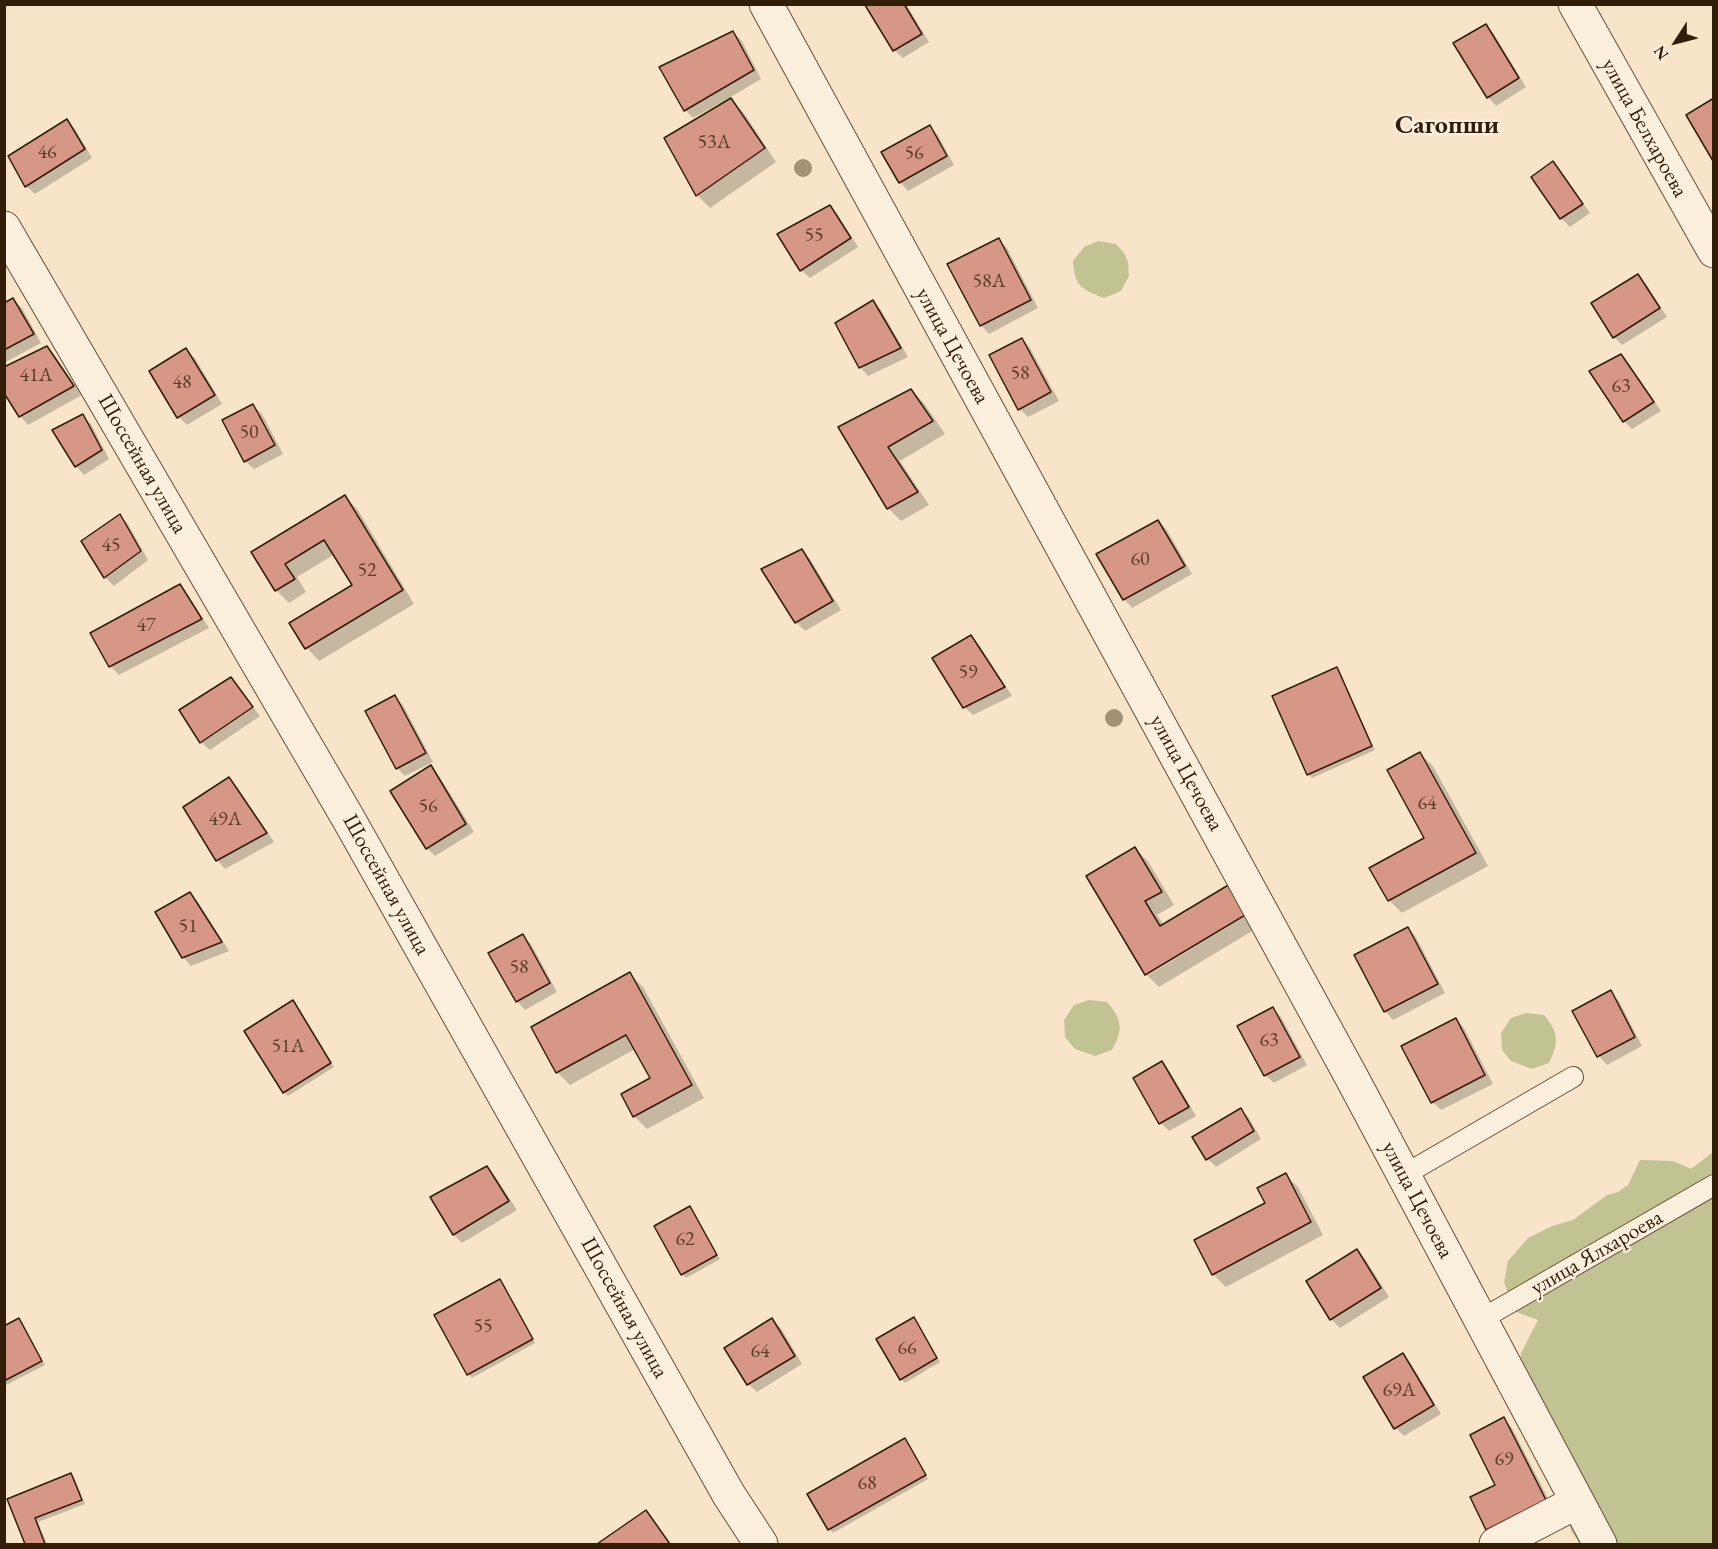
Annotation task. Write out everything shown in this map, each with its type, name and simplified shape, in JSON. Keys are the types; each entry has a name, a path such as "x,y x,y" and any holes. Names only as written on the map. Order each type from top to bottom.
{"street":[{"name":"улица Цечоева","path":"766,4 1404,1175 1600,1545"},
{"name":"улица Белхароева","path":"1575,4 1713,251"},
{"name":"Шоссейная улица","path":"4,228 348,818 729,1495 761,1545"},
{"path":"1496,1545 1577,1502"}],"lane":[{"path":"1404,1175 1574,1077"},
{"name":"улица Ялхароева","path":"1480,1320 1713,1185"}],"green space":[{"path":"1098,241 1116,244 1128,262 1129,276 1121,291 1104,298 1081,286 1075,276 1073,261 1084,247"},
{"path":"1089,1000 1107,1002 1116,1014 1120,1025 1112,1050 1095,1056 1075,1049 1065,1037 1064,1020 1074,1005"},
{"path":"1526,1013 1544,1015 1553,1027 1556,1038 1555,1050 1549,1063 1532,1069 1511,1061 1502,1050 1501,1033 1511,1018"},
{"path":"1713,1152 1713,1544 1580,1544 1571,1531 1563,1499 1520,1370 1521,1353 1538,1320 1514,1311 1504,1282 1508,1261 1528,1238 1552,1226 1573,1220 1607,1195 1618,1192 1628,1185 1640,1160 1673,1161 1691,1169"}],"building":[{"path":"904,4 922,34 893,51 865,5"},
{"path":"1486,24 1519,78 1487,98 1453,43"},
{"path":"733,31 754,70 684,111 659,67"},
{"path":"731,98 765,148 696,196 664,138"},
{"path":"1714,98 1714,161 1713,161 1686,115"},
{"path":"67,119 85,149 25,187 8,156"},
{"path":"930,125 947,156 899,183 881,152"},
{"path":"1553,161 1583,204 1560,219 1531,177"},
{"path":"830,205 851,238 800,271 777,234"},
{"path":"999,238 1031,300 980,326 947,264"},
{"path":"1638,274 1660,308 1613,338 1591,303"},
{"path":"13,298 34,334 4,350 4,303"},
{"path":"873,300 901,348 859,368 835,323"},
{"path":"1022,338 1051,392 1018,410 989,355"},
{"path":"47,346 74,386 19,417 4,393 4,367"},
{"path":"186,348 215,395 177,418 149,371"},
{"path":"1621,354 1654,402 1623,422 1589,371"},
{"path":"911,389 933,421 888,447 918,492 887,509 838,427"},
{"path":"253,404 275,445 244,462 222,420"},
{"path":"83,414 102,450 75,467 52,430"},
{"path":"345,495 403,590 305,649 289,623 352,585 324,540 285,564 295,579 275,591 251,552"},
{"path":"120,514 141,551 104,578 81,541"},
{"path":"1158,520 1185,566 1123,600 1096,554"},
{"path":"802,549 833,601 795,623 761,569"},
{"path":"180,584 202,619 109,667 90,633"},
{"path":"971,635 1005,687 963,708 932,658"},
{"path":"1337,667 1372,746 1307,775 1272,696"},
{"path":"231,677 253,707 200,743 179,710"},
{"path":"395,695 426,753 396,769 365,711"},
{"path":"1420,752 1476,853 1388,901 1369,868 1424,838 1387,770"},
{"path":"431,765 466,824 426,849 390,791"},
{"path":"229,777 267,833 216,861 183,807"},
{"path":"1135,847 1162,892 1145,901 1160,926 1230,884 1247,914 1145,975 1086,876"},
{"path":"190,892 222,942 182,958 155,912"},
{"path":"1408,927 1438,984 1384,1012 1354,955"},
{"path":"523,934 550,983 516,1002 488,953"},
{"path":"630,972 692,1085 633,1117 621,1094 650,1078 626,1035 556,1073 531,1027"},
{"path":"1611,990 1635,1037 1597,1057 1572,1011"},
{"path":"293,1000 331,1063 283,1093 244,1031"},
{"path":"1273,1007 1300,1057 1264,1076 1237,1026"},
{"path":"1456,1018 1485,1075 1431,1103 1401,1046"},
{"path":"1162,1061 1189,1107 1159,1124 1133,1078"},
{"path":"1241,1108 1254,1131 1206,1160 1192,1137"},
{"path":"487,1166 509,1201 453,1235 430,1197"},
{"path":"1286,1173 1311,1222 1212,1275 1194,1240 1265,1203 1257,1188"},
{"path":"690,1206 717,1255 681,1275 654,1226"},
{"path":"1357,1249 1381,1288 1330,1320 1306,1281"},
{"path":"500,1279 533,1339 467,1375 434,1315"},
{"path":"914,1317 937,1358 900,1380 876,1339"},
{"path":"19,1318 42,1361 4,1381 4,1326"},
{"path":"772,1318 795,1356 747,1385 724,1348"},
{"path":"1403,1353 1434,1405 1394,1429 1363,1377"},
{"path":"1504,1417 1546,1500 1486,1530 1470,1497 1495,1485 1470,1435"},
{"path":"905,1438 926,1475 828,1530 807,1494"},
{"path":"71,1473 82,1500 35,1518 45,1544 25,1544 7,1499"},
{"path":"646,1510 670,1544 597,1544"}],"district":[{"name":"Сагопши","path":"1447,126"}]}
